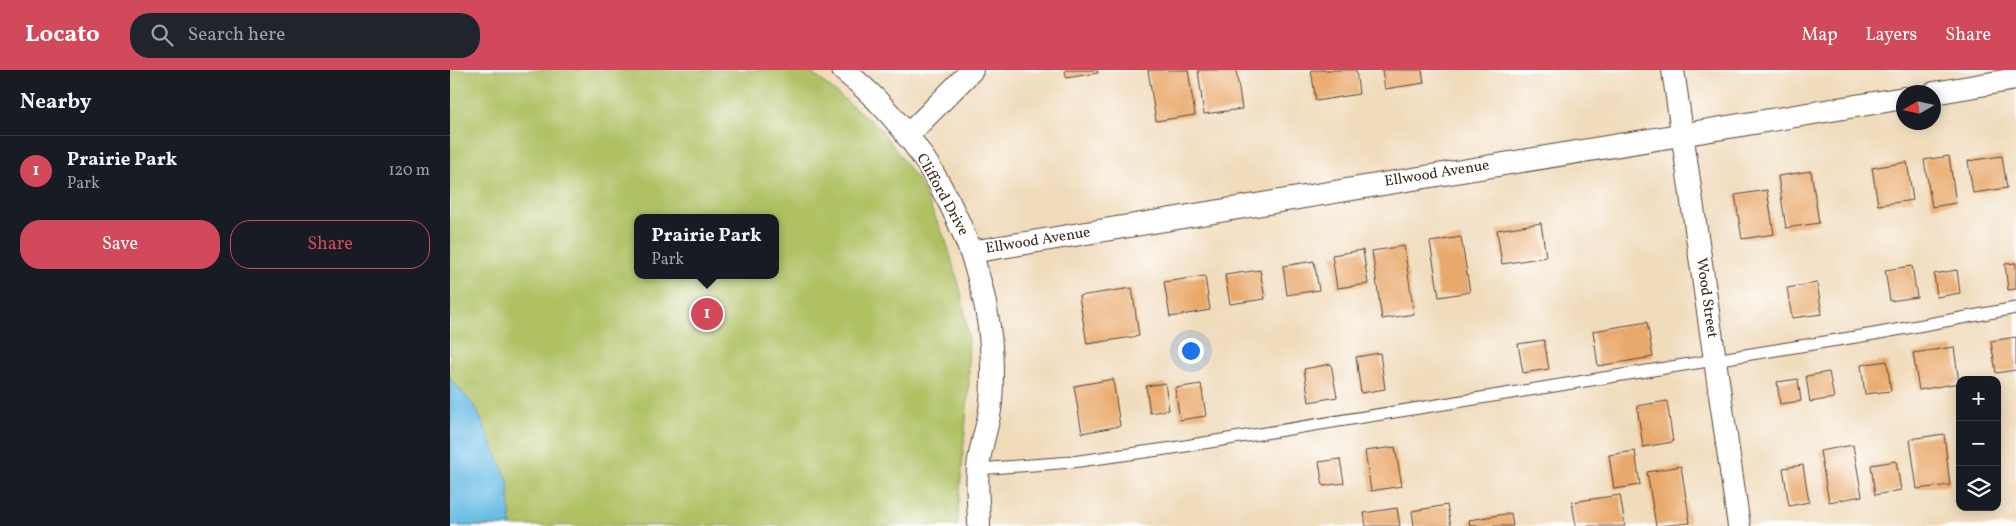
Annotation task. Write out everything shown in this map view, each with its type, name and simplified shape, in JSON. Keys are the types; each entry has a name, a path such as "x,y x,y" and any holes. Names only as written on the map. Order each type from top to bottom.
{"street":[{"name":"Clifford Drive","path":"843,70 878,101 907,136 953,212 972,252 990,335 992,368 990,408 978,469 979,526"},
{"path":"907,136 972,70"},
{"name":"Wood Street","path":"1672,70 1740,526"},
{"path":"1941,92 2016,79"},
{"name":"Ellwood Avenue","path":"972,252 1896,99"}],"lane":[{"path":"978,469 1072,462 1173,448 1716,360 2016,308"}],"green space":[{"path":"450,70 808,70 881,129 920,184 946,241 961,292 968,335 969,383 957,526 450,526"}],"water":[{"path":"450,378 476,408 508,481 511,526 450,526"}],"building":[{"path":"1065,70 1097,70 1098,73 1066,78"},
{"path":"1148,70 1188,70 1195,115 1156,121"},
{"path":"1198,70 1236,70 1242,109 1204,114"},
{"path":"1311,70 1356,70 1359,94 1316,101"},
{"path":"1382,70 1422,70 1424,83 1385,89"},
{"path":"1949,156 1956,203 1932,207 1924,160"},
{"path":"2002,156 2007,188 1973,193 1968,161"},
{"path":"1907,162 1913,200 1878,205 1872,168"},
{"path":"1811,171 1819,223 1786,228 1778,176"},
{"path":"1767,190 1774,234 1742,239 1735,195"},
{"path":"1541,223 1546,257 1502,264 1497,230"},
{"path":"1461,237 1470,292 1439,297 1430,242"},
{"path":"1404,246 1414,314 1382,319 1372,251"},
{"path":"1363,250 1368,284 1337,288 1332,255"},
{"path":"1314,261 1319,290 1287,295 1283,266"},
{"path":"2016,263 2016,289 2008,290 2005,264"},
{"path":"1912,266 1917,297 1890,301 1885,270"},
{"path":"1260,270 1265,299 1230,304 1225,275"},
{"path":"1957,270 1960,293 1937,297 1934,274"},
{"path":"1205,276 1210,310 1170,317 1164,282"},
{"path":"1817,283 1822,314 1792,318 1787,288"},
{"path":"1132,288 1139,336 1087,344 1079,296"},
{"path":"1647,322 1653,357 1598,366 1593,331"},
{"path":"2016,337 2016,370 1996,373 1991,341"},
{"path":"1544,340 1549,369 1523,373 1518,344"},
{"path":"1954,347 1958,376 1956,376 1956,384 1919,390 1913,353"},
{"path":"1380,353 1385,389 1361,393 1356,357"},
{"path":"1887,361 1891,391 1865,394 1861,365"},
{"path":"1331,364 1337,397 1309,402 1304,369"},
{"path":"1829,372 1834,398 1810,402 1806,376"},
{"path":"1113,379 1120,426 1082,433 1074,386"},
{"path":"1798,379 1801,401 1780,404 1777,382"},
{"path":"1165,383 1169,410 1150,413 1146,386"},
{"path":"1201,384 1206,416 1180,420 1175,388"},
{"path":"1667,401 1673,442 1643,447 1637,406"},
{"path":"1944,434 1950,485 1917,489 1910,439"},
{"path":"1853,445 1862,496 1829,502 1820,451"},
{"path":"1395,447 1402,486 1371,491 1365,451"},
{"path":"1635,451 1640,485 1614,489 1609,455"},
{"path":"1340,459 1344,483 1323,486 1319,462"},
{"path":"1896,461 1901,490 1875,495 1871,465"},
{"path":"1803,465 1809,502 1789,506 1783,468"},
{"path":"1681,466 1690,523 1656,526 1647,472"},
{"path":"1620,495 1625,526 1576,526 1572,502"},
{"path":"1447,505 1451,526 1414,526 1412,511"},
{"path":"1397,508 1400,526 1366,526 1364,513"},
{"path":"1511,513 1513,526 1470,526 1469,520"}],"place":[{"name":"Prairie Park","path":"707,314"}]}
